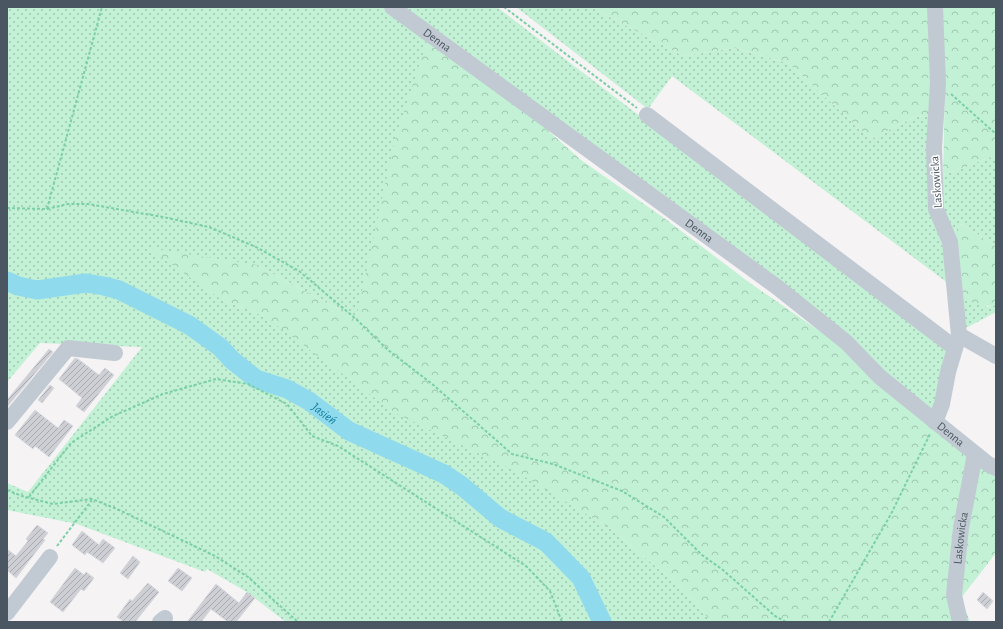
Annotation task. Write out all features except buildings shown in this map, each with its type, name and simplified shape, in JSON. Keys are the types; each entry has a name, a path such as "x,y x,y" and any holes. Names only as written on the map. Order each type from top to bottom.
{"street":[{"name":"Denna","path":"392,7 777,287 846,342 880,376 935,422 988,464 996,468"},
{"name":"Laskowicka","path":"935,422 942,404 948,372 957,342 950,242 936,209 934,148 938,83 936,7"},
{"path":"647,115 957,342 996,356"},
{"path":"7,422 68,348 115,353"},
{"name":"Laskowicka","path":"960,622 954,595 961,528 975,454"},
{"path":"7,613 50,557"}],"path":[{"path":"47,209 102,7"},
{"path":"504,7 647,115"},
{"path":"938,83 996,134"},
{"path":"7,208 47,209 68,204 88,204 164,217 209,227 262,251 299,271 356,319 388,350 431,383 512,454 553,464 622,491 664,518 702,555 723,570 775,616 786,622"},
{"path":"29,497 71,442 113,416 163,394 216,379 248,384 287,404 312,436 338,446 526,566 550,591 562,622"},
{"path":"829,622 891,514 935,422"},
{"path":"7,490 53,504 92,499 215,556 248,577 298,622"},
{"path":"50,557 92,499"}],"green space":[{"path":"7,7 391,7 429,35 356,319 257,265 222,300 264,316 611,529 678,585 712,622 286,622 247,592 207,569 205,572 77,524 7,510 7,483 28,492 142,347 40,343 7,382"},
{"path":"405,7 497,7 948,351 934,410 929,410"},
{"path":"516,7 591,7 683,56 735,48 788,63 871,139 917,116 929,117 942,242 949,284 672,76 648,109"},
{"path":"591,7 929,7 932,45 929,117 917,116 871,139 788,63 735,48 683,56"},
{"path":"941,7 996,7 996,155 943,175 945,81"},
{"path":"429,35 489,78 581,160 664,218 750,283 841,346 996,473 996,553 961,598 970,622 712,622 678,585 611,529 515,471 395,413 264,316 222,300 148,248 257,265 356,319 395,139"},
{"path":"996,155 996,246 961,224 952,235 940,195 943,175"},
{"path":"961,224 996,246 996,305 979,305 964,297 955,289 952,235"},
{"path":"955,289 987,307 996,305 996,312 966,328"}],"waterway":[{"name":"Jasień","path":"7,281 18,286 37,290 86,283 104,286 119,290 189,325 220,347 232,360 256,379 287,389 309,401 349,431 444,474 462,486 500,518 546,542 581,578 602,622"}]}
